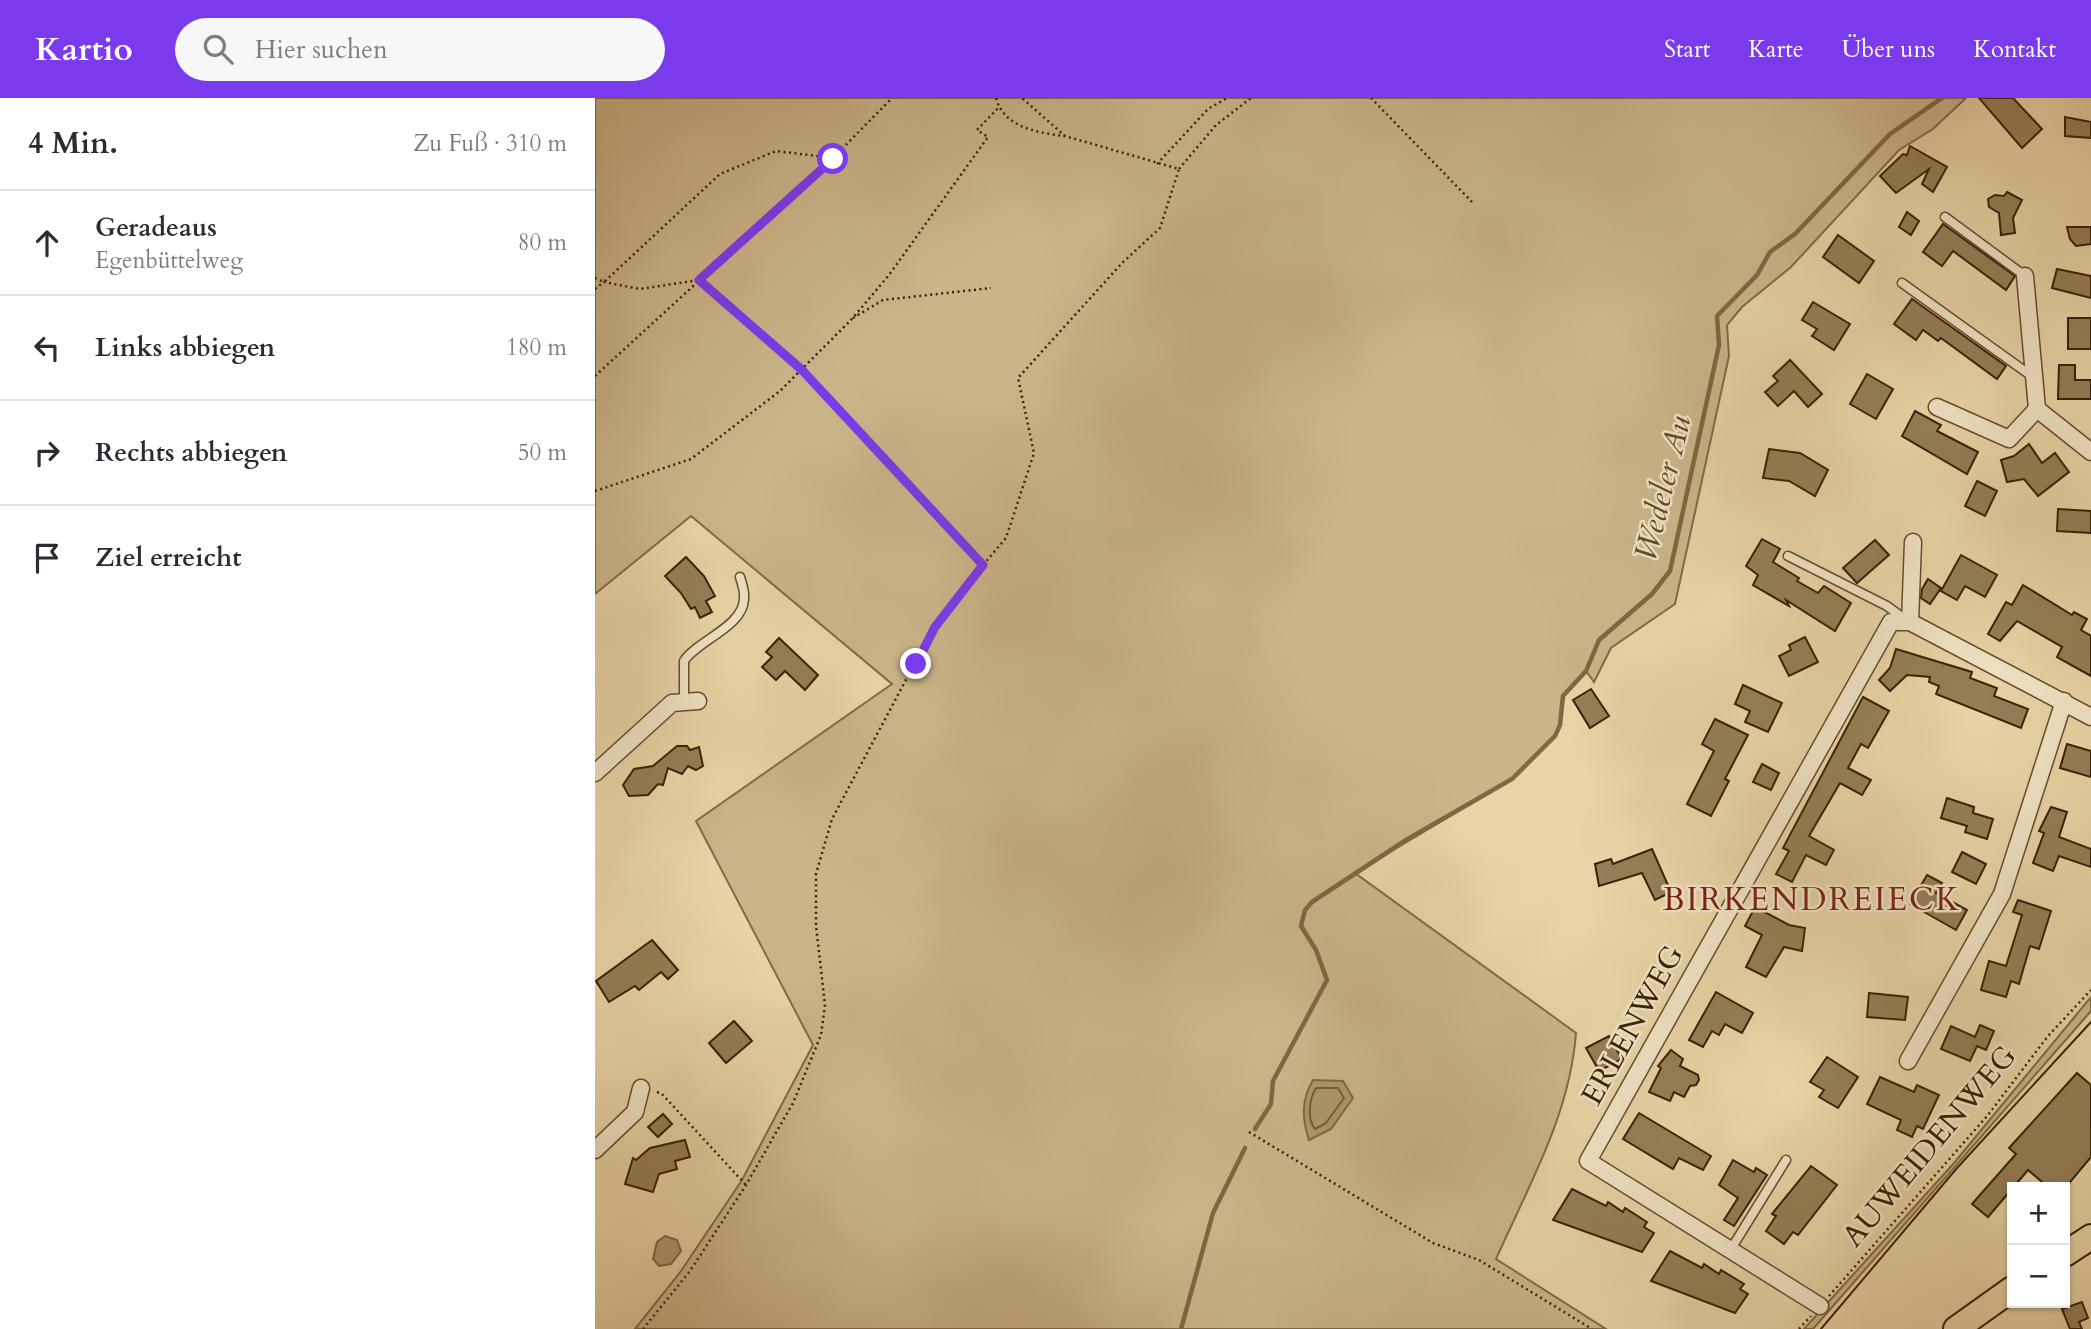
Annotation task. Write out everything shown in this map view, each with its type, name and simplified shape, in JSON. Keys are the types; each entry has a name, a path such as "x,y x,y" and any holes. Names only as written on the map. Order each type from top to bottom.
{"main road":[{"path":"2070,1251 2091,1237"},
{"path":"1956,1329 2007,1293"}],"street":[{"path":"2025,276 2037,410 2091,452"},
{"path":"1937,407 2009,439 2037,410"},
{"path":"1913,542 1909,622 2091,717"},
{"name":"ERLENWEG","path":"1820,1306 1588,1161 1891,622 1909,622"},
{"path":"1907,1061 2002,894 2064,701"},
{"path":"595,773 672,703 691,702"},
{"path":"595,1150 635,1112 641,1088"}],"lane":[{"path":"1945,217 2025,276"},
{"path":"1902,283 2034,378"},
{"path":"1788,556 1887,607 1909,622"},
{"path":"691,702 684,661 699,645 729,624 741,609 744,599 740,576"},
{"path":"1731,1249 1786,1160"}],"path":[{"path":"595,376 833,159 892,98"},
{"path":"996,98 999,107 1011,120 1034,132 1065,136 1179,169"},
{"path":"1022,98 1065,136"},
{"path":"1157,164 1207,109 1227,98"},
{"path":"643,1329 690,1271 746,1185 793,1103 821,1035 825,1005 816,926 815,874 832,819 935,627 1006,538 1034,453 1018,378 1122,262 1160,228 1179,169 1216,125 1251,98"},
{"path":"1371,98 1472,202"},
{"path":"595,496 596,491 691,459 781,391 851,320 947,198 988,137 977,130 999,107"},
{"path":"595,289 720,174 776,151 833,159"},
{"path":"595,278 640,289 699,280 802,370 983,565"},
{"path":"851,320 883,300 991,288"},
{"name":"AUWEIDENWEG","path":"1799,1329 1988,1115 2048,1037 2091,990"},
{"path":"641,1088 662,1094 746,1185"},
{"path":"1249,1132 1433,1243 1479,1260 1592,1329"}],"shaded area":[{"path":"595,98 1966,98 1933,129 1899,150 1791,267 1742,307 1727,325 1729,356 1675,604 1611,648 1594,682 1586,671 1563,696 1560,725 1555,736 1512,779 1355,873 1576,1033 1566,1092 1557,1121 1496,1259 1606,1329 635,1329 681,1271 742,1180 813,1045 696,821 892,684 691,516 595,594"},
{"path":"2091,997 2091,1011 1813,1329 1804,1329 1954,1163"}],"water":[{"path":"1313,1080 1343,1081 1353,1098 1331,1129 1309,1140 1304,1110 1306,1095"},
{"path":"665,1236 677,1240 681,1251 671,1264 659,1266 653,1259 657,1242"}],"building":[{"path":"1979,98 2013,98 2042,129 2022,148"},
{"path":"2065,117 2091,122 2091,138 2065,136"},
{"path":"1910,146 1947,167 1933,192 1922,184 1929,169 1896,193 1880,176 1903,154 1907,155"},
{"path":"2007,192 2022,200 2013,218 2015,233 2001,235 1999,213 1989,207 1988,199 1995,195 2004,196"},
{"path":"1907,212 1919,221 1911,235 1899,227"},
{"path":"1943,224 2015,276 2006,290 1953,251 1942,266 1923,252"},
{"path":"2067,227 2091,227 2091,244 2076,246 2070,239"},
{"path":"1838,235 1874,261 1859,283 1823,257"},
{"path":"2057,269 2091,276 2091,298 2052,288"},
{"path":"1912,299 2006,366 1997,379 1941,338 1938,341 1923,330 1916,340 1894,324"},
{"path":"1813,302 1850,324 1834,350 1812,336 1817,329 1802,320"},
{"path":"2068,318 2091,318 2091,349 2068,349"},
{"path":"1790,360 1822,394 1808,407 1794,391 1778,406 1765,392 1778,381 1773,376"},
{"path":"2059,365 2075,365 2075,380 2091,380 2091,399 2058,399"},
{"path":"1867,374 1893,389 1876,419 1850,404"},
{"path":"1915,411 1941,425 1937,431 1978,452 1967,474 1902,436"},
{"path":"2029,444 2042,463 2055,453 2069,472 2038,496 2024,479 2007,482 2001,460 2014,456"},
{"path":"1769,449 1800,453 1828,470 1815,496 1789,481 1763,478"},
{"path":"1977,481 1997,491 1985,516 1965,506"},
{"path":"2058,509 2091,511 2091,533 2057,531"},
{"path":"1762,539 1780,549 1773,562 1799,578 1797,581 1818,593 1824,586 1851,603 1835,631 1786,600 1789,606 1753,585 1758,575 1746,566"},
{"path":"1875,540 1889,555 1857,583 1843,568"},
{"path":"1961,555 1997,575 1985,597 1965,586 1957,600 1941,591"},
{"path":"686,557 704,576 715,596 706,601 712,612 700,618 695,607 691,609 665,576"},
{"path":"1928,579 1941,588 1930,604 1921,598 1922,589"},
{"path":"2023,585 2072,615 2074,612 2087,619 2081,630 2091,636 2091,676 2057,657 2062,647 2017,621 2000,641 1988,634 2006,602 2012,605"},
{"path":"1805,637 1818,662 1789,676 1779,656 1791,650 1789,645"},
{"path":"779,638 818,675 805,690 785,671 776,680 762,667 772,657 766,652"},
{"path":"1896,649 1972,672 1970,678 1997,688 1994,696 2028,709 2021,728 1936,694 1939,686 1929,682 1930,677 1907,675 1890,691 1879,680 1890,668"},
{"path":"1743,685 1782,703 1768,732 1745,722 1750,711 1735,704"},
{"path":"1591,689 1609,716 1590,728 1573,700"},
{"path":"1863,697 1889,711 1868,748 1861,744 1848,768 1871,780 1862,795 1840,783 1809,836 1834,850 1826,865 1806,855 1792,882 1776,874 1789,851 1783,848"},
{"path":"1715,719 1748,735 1725,779 1729,781 1711,816 1687,804 1714,751 1702,744"},
{"path":"2067,744 2091,751 2091,777 2060,768"},
{"path":"677,746 687,746 690,750 699,747 703,766 696,770 688,766 682,774 668,768 663,785 658,784 648,795 629,796 623,785 634,769 653,766"},
{"path":"1762,764 1779,773 1771,790 1753,782"},
{"path":"1947,798 1974,807 1973,813 1993,819 1987,839 1965,832 1967,826 1941,818"},
{"path":"2051,807 2067,812 2059,837 2091,849 2091,867 2059,856 2053,871 2033,863 2044,833 2039,831"},
{"path":"1652,849 1671,892 1655,900 1642,873 1599,886 1595,864 1611,859 1613,864"},
{"path":"1962,852 1986,864 1976,884 1952,872"},
{"path":"1927,875 1942,883 1936,893 1967,910 1956,930 1910,904"},
{"path":"2018,900 2051,911 2039,949 2030,946 2019,984 2011,981 2006,997 1981,990 1989,961 2006,966 2022,915 2013,912"},
{"path":"1755,907 1789,925 1805,928 1802,951 1784,947 1766,977 1746,967 1762,935 1745,926"},
{"path":"652,940 678,970 668,979 661,972 639,990 635,986 609,1002 596,981"},
{"path":"1716,992 1753,1013 1742,1033 1725,1024 1719,1035 1712,1031 1703,1047 1689,1040"},
{"path":"1869,993 1908,997 1905,1020 1867,1017"},
{"path":"734,1021 752,1041 726,1063 709,1043"},
{"path":"1980,1025 1994,1031 1986,1050 1977,1046 1970,1061 1941,1049 1951,1026 1975,1037"},
{"path":"1609,1036 1622,1059 1599,1071 1586,1048"},
{"path":"1671,1050 1683,1059 1680,1066 1698,1075 1699,1080 1696,1085 1690,1086 1684,1097 1674,1092 1670,1101 1649,1092 1661,1068 1658,1066"},
{"path":"1827,1057 1858,1077 1838,1108 1819,1097 1824,1090 1810,1082"},
{"path":"2077,1073 2091,1085 2091,1157 2070,1182 2042,1182 2028,1170 2018,1182 2007,1182 2007,1195 1988,1217 1972,1204 2016,1154 2009,1148"},
{"path":"1880,1077 1914,1092 1917,1085 1939,1095 1923,1129 1917,1126 1912,1137 1897,1130 1901,1120 1867,1104"},
{"path":"1639,1113 1711,1156 1703,1170 1679,1158 1673,1169 1623,1139"},
{"path":"663,1114 672,1124 658,1137 648,1127"},
{"path":"685,1140 690,1157 675,1161 677,1169 659,1174 653,1192 625,1184 633,1158 636,1160 650,1148"},
{"path":"1733,1160 1754,1172 1756,1168 1767,1175 1734,1226 1724,1220 1738,1198 1719,1185"},
{"path":"1811,1166 1837,1185 1798,1235 1793,1232 1784,1244 1766,1231 1776,1216 1772,1214"},
{"path":"1572,1189 1606,1206 1608,1202 1623,1212 1625,1208 1647,1222 1644,1227 1654,1233 1642,1252 1553,1220"},
{"path":"1670,1251 1702,1268 1704,1264 1719,1274 1721,1270 1744,1284 1740,1289 1748,1294 1735,1313 1651,1281"},
{"path":"2082,1302 2088,1318 2079,1322 2082,1329 2070,1329 2062,1309"}],"waterway":[{"name":"Wedeler Au","path":"1255,1129 1271,1104 1273,1081 1327,980 1316,950 1301,926 1305,910 1312,902 1406,840 1512,779 1555,736 1560,725 1563,696 1586,671 1599,640 1652,594 1670,571 1719,345 1717,316 1757,275 1770,252 1795,234 1890,134 1942,98"},
{"name":"Wedeler Au","path":"1181,1329 1213,1213 1245,1148"}],"tram line":[{"path":"1821,1329 1957,1168 2091,1022"}],"district":[{"name":"BIRKENDREIECK","path":"1812,899"}],"route":[{"path":"833,159 699,280 802,370 983,565 935,627 916,664"}]}
